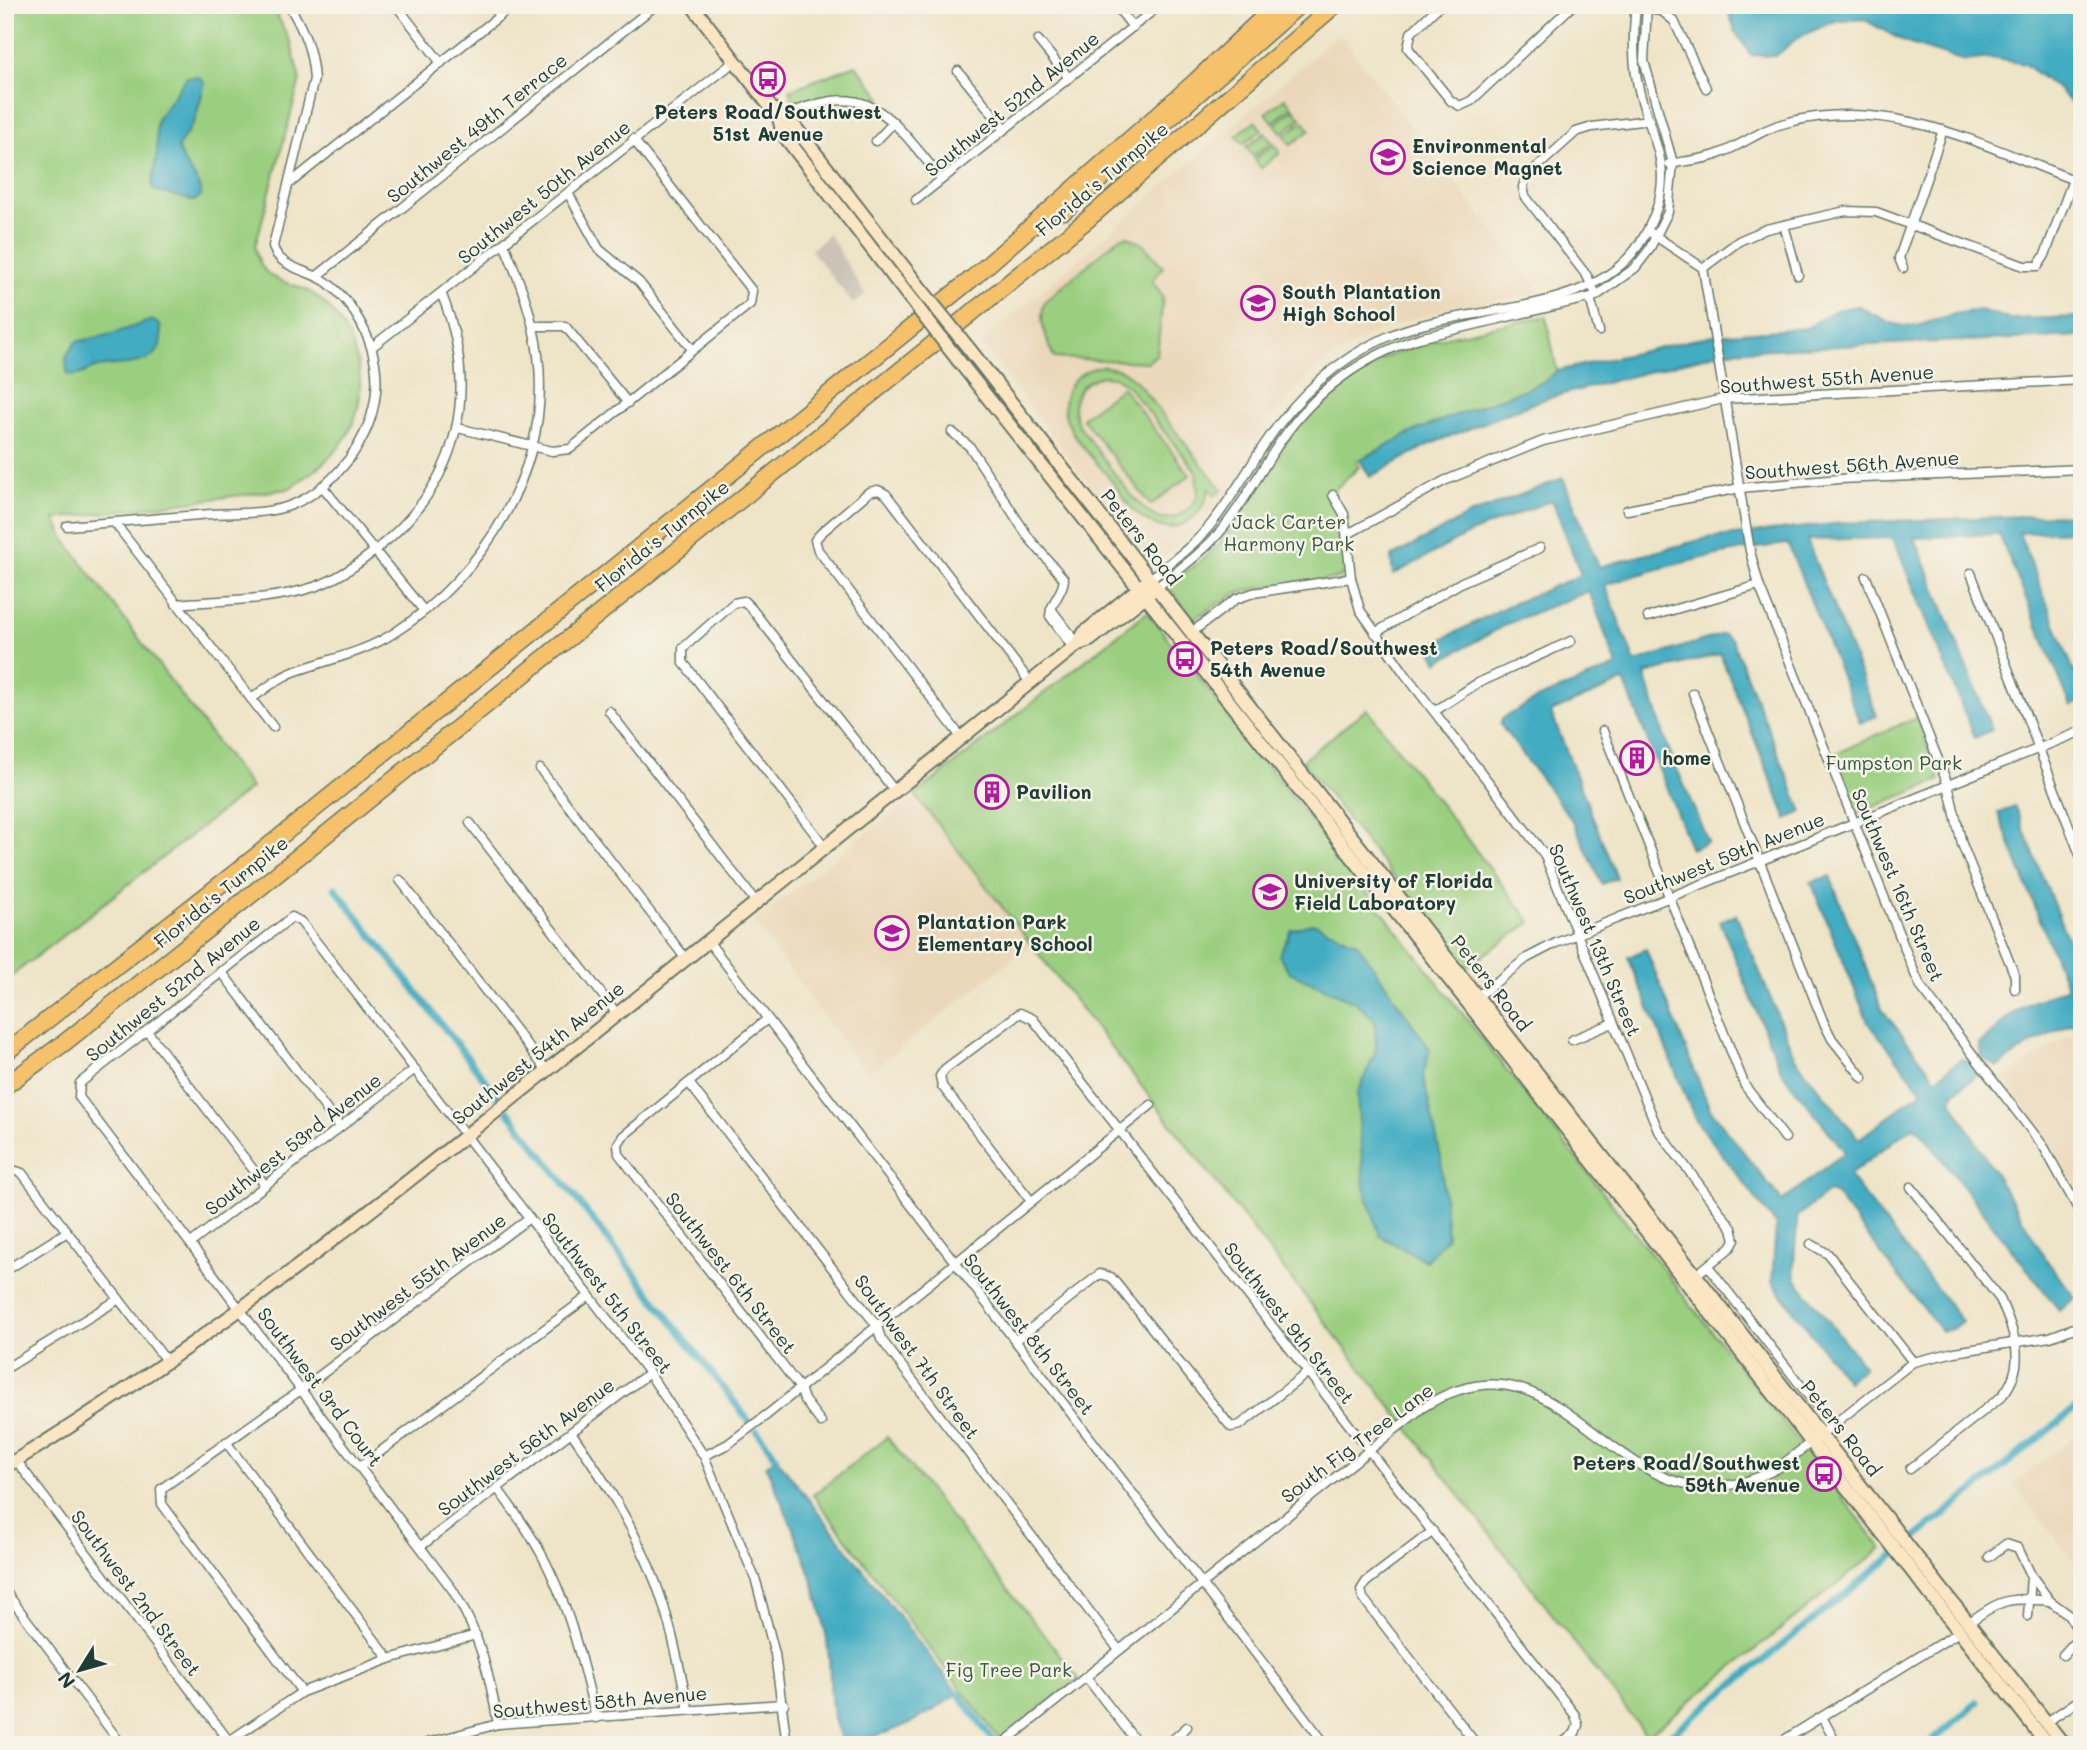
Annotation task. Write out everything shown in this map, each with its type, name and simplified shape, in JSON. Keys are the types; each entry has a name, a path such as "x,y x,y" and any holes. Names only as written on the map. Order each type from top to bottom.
{"highway":[{"name":"Florida's Turnpike","path":"5,1054 186,912 974,277 1196,81 1276,5"},
{"path":"974,277 1030,241 1299,5"},
{"path":"1304,34 1322,5"},
{"name":"Florida's Turnpike","path":"5,1086 64,1043 246,899 1067,236 1335,5"}],"main road":[{"name":"Peters Road","path":"692,5 779,118 783,134 958,360 1148,587 1192,632 1473,1000"},
{"name":"Peters Road","path":"779,118 795,127 970,350 1148,587 1817,1439 1915,1553 2061,1744"},
{"name":"Southwest 54th Avenue","path":"11,1463 168,1363 242,1311 466,1136 894,790 1076,647 1084,633 1148,587"},
{"name":"Peters Road","path":"1817,1439 1903,1562 2048,1745"}],"street":[{"path":"67,526 271,510 301,500 322,485 348,462 366,433 375,401 377,372 372,347 355,312 342,296 317,276 285,263 275,254 274,246 314,79 312,53 307,35 289,5"},
{"path":"396,5 441,62"},
{"path":"492,5 500,16"},
{"path":"289,184 513,5"},
{"name":"Southwest 49th Terrace","path":"317,276 656,5"},
{"name":"Southwest 52nd Avenue","path":"916,200 1160,5"},
{"path":"1440,5 1407,40 1412,53 1451,101 1461,106 1471,101 1573,5"},
{"path":"1636,5 1634,64 1663,165 1657,209 1647,231 1703,268 1739,241 1784,225 1846,211 1877,212 2024,266 2038,266 2078,181 1943,130 1906,120 1846,112 1788,122 1755,134 1716,155 1663,165"},
{"path":"1674,163 1643,61 1646,6 1664,12 1674,21 1706,88"},
{"path":"1118,8 1133,27"},
{"path":"1038,40 1069,78"},
{"name":"Southwest 50th Avenue","path":"372,347 442,295 633,139 736,61"},
{"path":"958,71 1005,129"},
{"path":"779,118 829,100 875,106 894,122 942,179"},
{"path":"1599,331 1592,286 1525,196 1523,187 1527,177 1561,142 1576,132 1592,127 1649,120"},
{"path":"876,141 894,122"},
{"path":"1903,268 1899,258 1909,223 1943,130"},
{"path":"458,428 552,450 570,449 750,304 752,290 633,139"},
{"name":"Southwest 54th Avenue","path":"1148,587 1199,553 1222,530 1291,426 1323,391 1348,372 1395,346 1419,338 1593,297 1635,268 1658,236 1668,212 1674,163"},
{"path":"568,193 599,249 639,282 692,349"},
{"path":"1784,225 1798,275"},
{"name":"Southwest 54th Avenue","path":"1148,587 1203,533 1226,506 1277,425 1307,391 1344,359 1389,336 1415,328 1555,298 1592,286 1609,276 1628,257 1647,231"},
{"path":"251,699 295,671 357,653 394,633 459,580 494,535 518,489 532,446 539,395 538,359 533,326 522,287 504,244"},
{"name":"Southwest 16th Street","path":"1703,268 1723,399 1750,551 1759,585 1854,824 1921,987 2044,1147 2082,1216"},
{"path":"176,604 285,594 314,587 337,577 397,533 427,498 442,471 458,428 463,386 459,350 455,326 442,295"},
{"path":"533,326 565,326 628,403"},
{"name":"Southwest 55th Avenue","path":"1348,534 1444,481 1543,441 1723,399 2082,380"},
{"path":"952,432 970,447 1029,538 1064,579 1063,588 1052,600 1051,609 1076,647"},
{"name":"Southwest 56th Avenue","path":"1626,510 1740,488 1839,479 2082,469"},
{"path":"322,485 424,611"},
{"path":"961,737 818,550 816,540 869,492 886,494 1030,682"},
{"name":"Southwest 13th Street","path":"1333,495 1344,514 1351,578 1360,610 1534,839 1578,934 1658,1130 1732,1228 1735,1240 1731,1247 1691,1279"},
{"path":"114,522 273,727"},
{"path":"1375,633 1462,582 1540,548"},
{"path":"1972,573 2040,748 2052,788 2082,860"},
{"path":"1866,577 1948,785 1954,818 2015,976 2015,989"},
{"path":"1192,632 1236,599 1253,593 1351,578"},
{"path":"1648,617 1759,585"},
{"path":"825,847 683,662 680,654 683,648 734,603 744,601 894,790"},
{"path":"1435,711 1476,684 1571,640"},
{"path":"1693,693 1823,1021 1832,1039 1863,1078"},
{"path":"609,711 756,902"},
{"path":"1603,731 1667,897 1745,1086 1785,1138"},
{"name":"Southwest 59th Avenue","path":"1473,1000 1527,958 1578,934 2082,731"},
{"path":"540,769 686,959"},
{"path":"470,823 617,1014"},
{"path":"400,880 547,1071"},
{"name":"Southwest 52nd Avenue","path":"77,1090 79,1083 292,917"},
{"name":"Southwest 5th Street","path":"292,917 301,922 649,1373 704,1455 756,1581 784,1704 787,1745"},
{"name":"Southwest 8th Street","path":"708,941 766,1020 1326,1745"},
{"path":"220,971 339,1126"},
{"name":"Southwest 9th Street","path":"1031,1201 942,1086 940,1076 945,1069 1020,1013 1033,1018 1575,1715 1578,1725 1575,1733 1560,1745"},
{"path":"689,1083 766,1020"},
{"path":"1572,1040 1613,1023"},
{"path":"147,1031 265,1185"},
{"name":"Southwest 53rd Avenue","path":"191,1243 415,1069"},
{"name":"Southwest 6th Street","path":"689,1083 623,1136 618,1144 619,1154 800,1388 804,1400 821,1422"},
{"name":"Southwest 7th Street","path":"689,1083 877,1326 881,1339 1119,1650"},
{"name":"Southwest 3rd Court","path":"77,1090 79,1097 421,1546 467,1612 486,1665 498,1724"},
{"path":"704,1455 728,1444 800,1388 1151,1105"},
{"path":"9,1173 22,1173 168,1363"},
{"path":"1910,1469 2001,1397 2013,1383 2018,1368 2014,1343 2000,1299 1911,1187"},
{"name":"Southwest 55th Avenue","path":"302,1692 162,1504 161,1489 302,1389 529,1218"},
{"path":"5,1271 67,1232"},
{"path":"1811,1244 1828,1254 1913,1362 2049,1337 2082,1325"},
{"name":"Peters Road","path":"1708,1266 1815,1404"},
{"path":"1014,1341 1100,1274 1111,1277 1223,1421 1231,1427 1240,1425 1307,1373"},
{"path":"361,1466 589,1296"},
{"path":"5,1369 118,1299"},
{"name":"South Fig Tree Lane","path":"1001,1745 1438,1398 1480,1384 1524,1388 1550,1400 1644,1470 1672,1482 1720,1486 1737,1484 1778,1468 1913,1362"},
{"name":"Southwest 56th Avenue","path":"421,1546 649,1373"},
{"path":"572,1432 606,1482 655,1582 673,1640 689,1710"},
{"path":"226,1442 389,1659"},
{"name":"Southwest 2nd Street","path":"11,1463 231,1743"},
{"path":"498,1489 533,1539 552,1578 578,1642 596,1718"},
{"path":"1433,1531 1366,1581 1362,1590 1363,1598 1477,1745"},
{"path":"1989,1557 2006,1544 2018,1548 2031,1576 2050,1601 2068,1614 2081,1635 2063,1655"},
{"path":"2028,1616 2031,1576"},
{"path":"5,1591 122,1745"},
{"path":"1969,1622 1999,1602 2017,1596 2050,1601"},
{"path":"1776,1745 1959,1632"},
{"path":"231,1743 302,1692 389,1659 476,1635"},
{"path":"1087,1678 1139,1745"},
{"path":"2046,1722 2082,1698"},
{"name":"Southwest 58th Avenue","path":"420,1745 498,1724 784,1704"},
{"path":"1822,1717 1837,1745"},
{"path":"1167,1745 1187,1727"},
{"path":"5,1734 13,1745"}],"shaded area":[{"name":"South Plantation High School","path":"1339,34 1541,293 1434,313 1378,330 1317,367 1268,421 1239,474 1201,526 1152,567 982,343"},
{"path":"829,234 865,295 853,304 811,250"},
{"name":"Plantation Park Elementary School","path":"915,795 1031,944 867,1074 754,922"},
{"path":"2082,1031 2082,1200 2050,1142 2003,1079 2065,1038"},
{"path":"2082,1430 2082,1571 2014,1484"}],"green space":[{"path":"5,5 272,5 291,43 300,80 255,247 259,261 272,277 311,293 334,314 353,347 360,385 353,422 344,440 326,461 288,489 55,519 65,540 251,788 5,981"},
{"path":"856,65 882,98 824,98 794,105 789,90"},
{"path":"1285,98 1292,107 1273,122 1266,113"},
{"path":"1294,109 1301,118 1282,133 1275,124"},
{"path":"1255,121 1262,130 1243,144 1236,136"},
{"path":"1303,121 1310,130 1291,145 1284,136"},
{"path":"1265,133 1272,142 1253,156 1246,147"},
{"path":"1274,144 1280,153 1261,168 1254,159"},
{"path":"1127,236 1143,244 1163,267 1152,281 1163,297 1157,354 1148,362 1054,358 1042,323 1045,301 1119,238"},
{"name":"Jack Carter Harmony Park","path":"1546,316 1557,371 1544,382 1417,430 1356,462 1359,467 1330,494 1339,517 1346,571 1339,578 1260,588 1235,594 1193,619 1171,590 1172,582 1204,559 1221,542 1288,438 1314,407 1342,383 1371,364 1403,350 1472,331"},
{"path":"1098,367 1121,370 1136,381 1222,490 1215,495 1209,488 1202,507 1189,521 1161,527 1144,519 1127,502 1073,433 1064,409 1065,396 1078,377","holes":["1102,376 1114,377 1127,385 1196,471 1198,495 1190,507 1178,516 1157,517 1142,506 1078,424 1074,408 1081,388"]},
{"path":"1122,387 1190,475 1151,505 1082,418"},
{"path":"1147,612 1882,1548 1647,1736 915,795"},
{"path":"1367,709 1531,922 1465,968 1302,761"},
{"name":"Fumpston Park","path":"1917,717 1940,780 1859,813 1852,808 1832,755"},
{"name":"Fig Tree Park","path":"887,1437 1079,1679 1000,1740 813,1495"}],"water":[{"path":"1726,5 2082,5 2082,104 2075,107 2059,90 2024,64 1991,58 1965,61 1907,43 1863,19 1832,22 1797,38 1776,56 1751,55 1736,33"},
{"path":"187,77 199,77 205,83 195,120 178,147 200,189 201,196 194,201 155,191 152,186 157,151 156,121"},
{"path":"1858,306 1891,323 1904,326 1917,326 1954,314 1980,310 2010,319 2082,317 2082,336 1726,351 1541,400 1428,445 1370,477 1360,460 1417,430 1544,382 1557,371 1713,335 1806,328 1836,310"},
{"path":"152,320 160,325 161,333 160,346 153,356 134,363 98,367 78,375 67,374 66,356 76,342 112,334"},
{"path":"1563,478 1599,567 1707,538 1842,523 2082,514 2082,531 2019,533 2082,691 2079,693 2082,701 2071,706 1999,534 1915,538 1992,730 1975,738 1893,538 1807,540 1877,716 1860,723 1788,544 1696,560 1605,585 1635,662 1723,634 1732,640 1802,812 1787,819 1720,654 1645,674 1667,745 1708,842 1691,849 1624,681 1551,712 1617,878 1602,884 1574,823 1500,724 1502,719 1537,699 1617,666 1589,591 1511,622 1438,662 1429,646 1507,606 1581,575 1552,500 1468,534 1393,575 1391,557 1467,516"},
{"path":"2015,807 2082,976 2082,1019 2034,1042 1997,1067 1984,1058 1979,1044 2021,1008 2067,988 1998,813"},
{"path":"1830,876 1882,1009 1936,1079 1961,1059 1971,1061 1976,1068 1975,1077 1955,1092 1951,1100 2048,1262 2075,1298 2059,1310 1919,1130 1912,1127 1850,1177 1962,1321 1952,1329 1941,1331 1835,1194 1828,1192 1797,1217 1794,1269 1797,1281 1865,1367 1847,1381 1772,1282 1776,1225 1695,1119 1628,957 1646,949 1710,1109 1782,1201 1845,1152 1781,1071 1720,921 1736,914 1795,1058 1859,1139 1922,1091 1868,1022 1811,882"},
{"path":"1313,923 1357,943 1430,1049 1423,1076 1441,1158 1447,1237 1426,1261 1380,1236 1364,1187 1357,1095 1376,1050 1375,1021 1355,1002 1289,972 1279,955 1291,930"},
{"path":"776,1457 958,1693 932,1711 904,1726 875,1736 844,1741 839,1733 830,1690 826,1633 814,1584 766,1466"}],"waterway":[{"path":"335,888 499,1098"},
{"path":"508,1111 749,1421"},
{"path":"1658,1745 2082,1403"},
{"path":"757,1431 776,1457"},
{"path":"958,1693 994,1742"},
{"path":"1928,1745 1977,1702"}],"place":[{"name":"Peters Road/Southwest 51st Avenue","path":"768,79"},
{"name":"Environmental Science Magnet","path":"1388,157"},
{"name":"South Plantation High School","path":"1258,303"},
{"name":"Peters Road/Southwest 54th Avenue","path":"1185,659"},
{"name":"home","path":"1637,758"},
{"name":"Pavilion","path":"992,792"},
{"name":"University of Florida Field Laboratory","path":"1270,892"},
{"name":"Plantation Park Elementary School","path":"892,933"},
{"name":"Peters Road/Southwest 59th Avenue","path":"1824,1474"}]}
